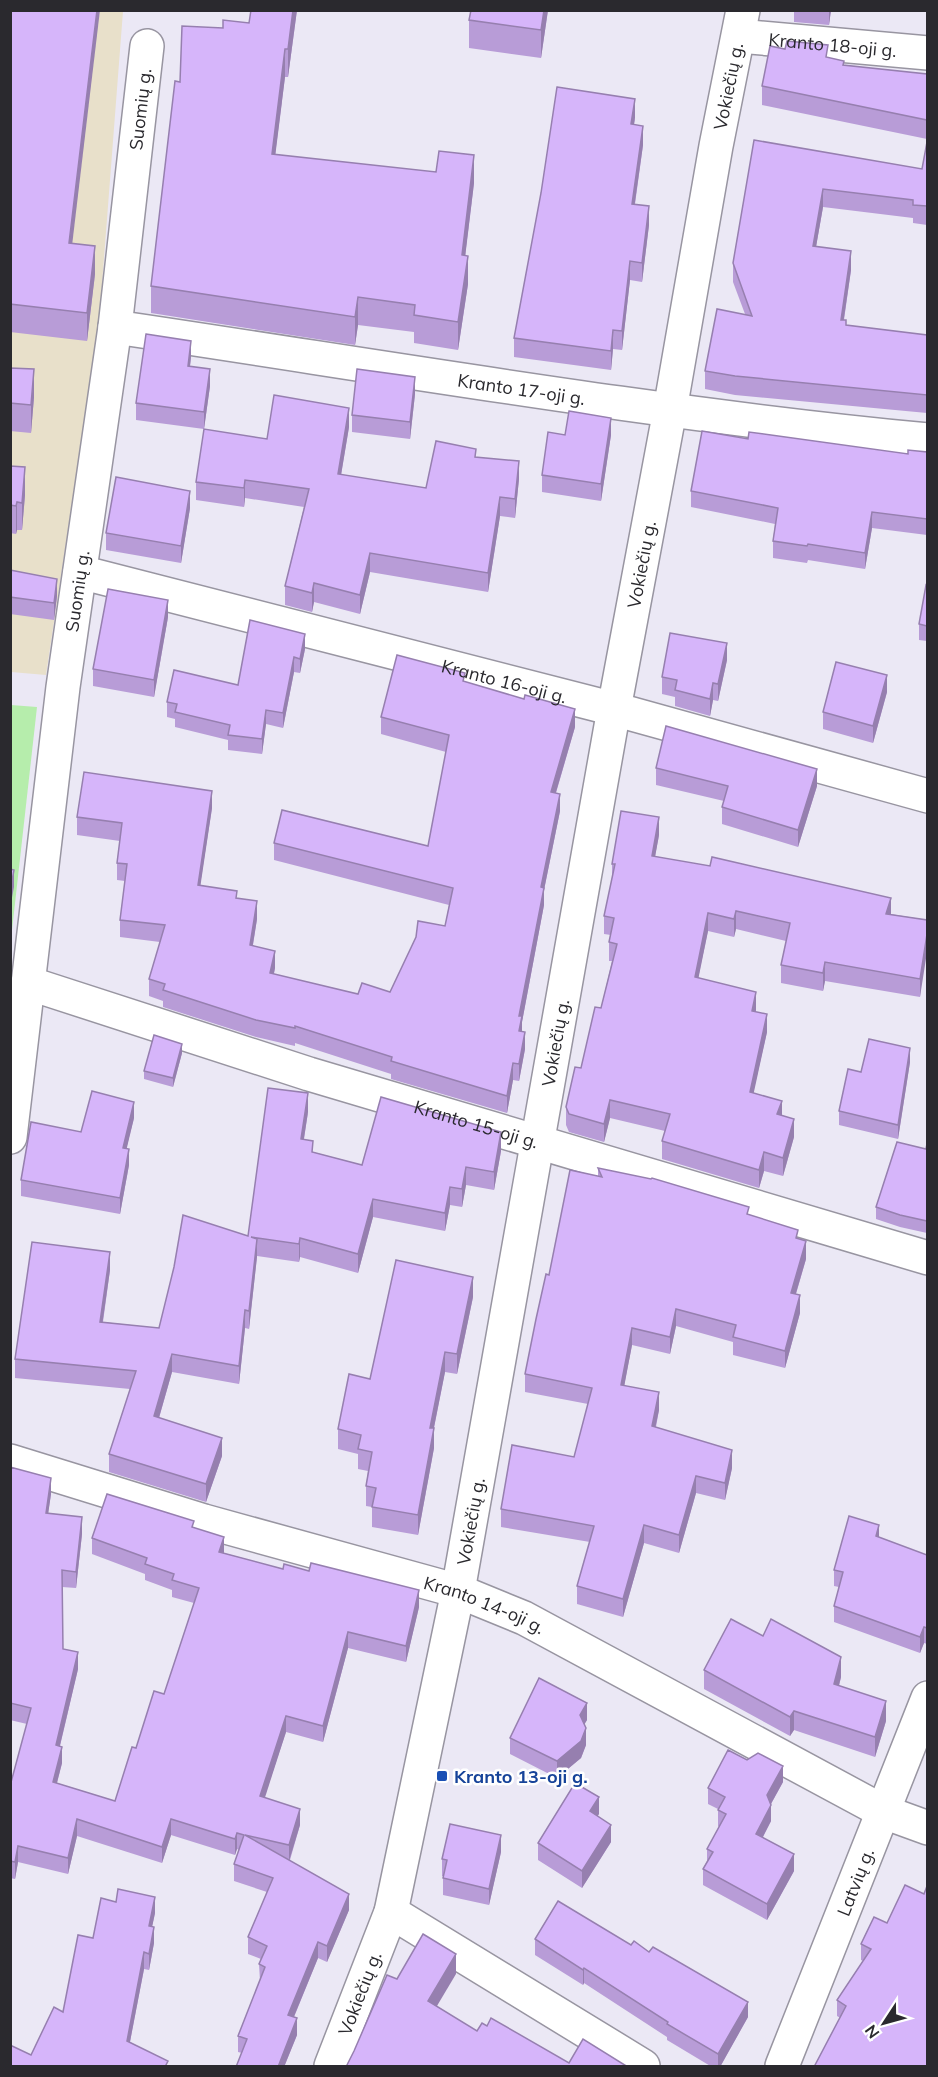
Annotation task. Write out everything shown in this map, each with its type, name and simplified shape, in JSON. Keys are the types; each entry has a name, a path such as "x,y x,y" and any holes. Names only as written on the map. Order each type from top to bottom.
{"street":[{"name":"Kranto 18-oji g.","path":"741,23 927,53"},
{"name":"Vokiečių g.","path":"331,2067 391,1912 458,1591 614,709 670,410 716,146 741,23"},
{"name":"Suomių g.","path":"10,1137 63,687 115,327 147,46"},
{"name":"Kranto 17-oji g.","path":"115,327 670,410 833,431 927,440"},
{"name":"Kranto 16-oji g.","path":"80,572 614,709 927,796"},
{"name":"Kranto 15-oji g.","path":"28,982 309,1074 927,1258"},
{"name":"Kranto 14-oji g.","path":"10,1461 204,1521 458,1591 524,1618 884,1812 927,1828"},
{"name":"Latvių g.","path":"782,2067 927,1698"},
{"path":"391,1912 643,2067"}],"shaded area":[{"path":"10,11 123,11 99,323 46,675 11,672"}],"green space":[{"path":"11,705 37,707 11,939"}],"building":[{"path":"10,10 97,10 69,243 95,246 87,313 10,304"},
{"path":"251,10 293,10 288,49 285,49 272,154 436,172 439,151 474,155 462,255 468,256 458,322 414,315 415,305 358,297 355,317 151,286 175,81 180,82 182,26 223,28 223,20 249,23"},
{"path":"471,10 544,10 541,30 469,20"},
{"path":"787,41 828,45 826,57 844,61 843,65 927,74 927,120 762,86 770,46 785,49"},
{"path":"557,87 635,99 631,124 643,126 632,204 649,206 642,263 630,261 622,331 613,330 611,351 514,338 541,193"},
{"path":"754,140 922,169 927,142 927,206 913,205 913,200 823,189 813,246 851,251 841,320 846,320 846,325 927,335 927,395 705,371 717,309 752,316 733,263"},
{"path":"146,334 191,341 188,366 210,369 204,412 136,403"},
{"path":"10,368 34,369 31,405 10,403"},
{"path":"357,369 415,377 410,422 352,415"},
{"path":"274,395 349,408 338,474 426,488 436,441 476,449 475,457 519,461 515,499 500,497 488,573 370,553 360,595 314,583 312,593 285,586 309,489 245,480 244,488 196,482 204,429 267,439"},
{"path":"569,411 611,418 601,484 542,475 548,432 565,435"},
{"path":"702,431 748,439 749,432 908,454 908,450 927,452 927,519 872,512 865,553 773,541 778,508 691,491"},
{"path":"10,466 25,467 22,503 17,502 16,506 10,505"},
{"path":"116,477 190,491 181,546 106,533"},
{"path":"10,570 57,579 54,603 10,597"},
{"path":"927,586 927,626 919,624"},
{"path":"108,589 168,600 154,680 93,669"},
{"path":"250,620 305,634 300,659 294,657 283,713 266,710 262,739 228,735 230,725 175,712 177,704 167,702 174,670 238,685"},
{"path":"670,633 727,643 718,684 713,683 710,699 675,690 677,680 662,677"},
{"path":"397,655 465,673 463,681 524,699 525,695 575,709 551,792 560,794 519,1016 522,1016 519,1031 525,1032 519,1064 513,1063 507,1096 391,1061 392,1057 295,1026 295,1028 256,1020 163,990 165,984 149,979 165,925 120,920 127,864 117,863 122,823 77,817 84,772 212,791 198,885 237,891 236,898 257,901 250,945 275,951 270,973 358,994 362,983 390,992 416,937 418,921 445,926 453,888 274,843 282,810 428,846 449,735 381,717"},
{"path":"836,662 887,675 873,726 823,712"},
{"path":"666,726 817,769 798,830 722,807 728,786 656,768"},
{"path":"621,811 659,817 652,856 710,866 712,857 891,898 886,914 927,920 920,979 825,962 823,973 781,965 790,923 736,911 734,919 708,913 695,977 756,992 752,1011 767,1014 750,1092 782,1101 777,1114 794,1119 783,1158 764,1152 759,1170 662,1141 670,1114 610,1100 604,1124 569,1114 566,1107 575,1067 581,1068 595,1007 601,1008 617,944 609,942 614,918 604,916 615,864 612,864"},
{"path":"10,869 14,870 10,891"},
{"path":"154,1035 182,1044 173,1078 144,1071"},
{"path":"869,1039 910,1048 898,1125 839,1111 848,1069 861,1072"},
{"path":"268,1088 308,1093 301,1139 313,1141 312,1152 362,1165 381,1097 501,1132 494,1172 466,1167 462,1189 450,1187 445,1213 373,1199 358,1254 300,1238 299,1244 251,1237 257,1239 249,1311 245,1310 239,1366 172,1354 154,1416 222,1438 206,1484 109,1454 136,1371 15,1359 32,1242 110,1252 100,1322 159,1328 174,1267 183,1215 248,1236"},
{"path":"92,1091 134,1102 123,1148 129,1149 120,1198 21,1180 31,1122 81,1132"},
{"path":"897,1142 926,1149 927,1144 927,1221 876,1207"},
{"path":"598,1168 652,1178 749,1207 747,1214 798,1230 796,1238 806,1241 791,1293 800,1295 785,1351 733,1337 736,1325 676,1309 670,1337 632,1328 621,1385 659,1392 652,1426 732,1450 725,1483 696,1476 679,1535 644,1525 623,1599 577,1586 594,1526 501,1509 512,1445 574,1457 592,1388 525,1374 546,1274 549,1275 570,1170 602,1177"},
{"path":"396,1260 473,1277 457,1354 445,1352 430,1428 434,1428 418,1515 372,1507 376,1488 366,1486 372,1452 358,1449 361,1435 338,1429 349,1374 370,1379"},
{"path":"10,1467 51,1478 46,1513 82,1517 76,1572 62,1570 63,1649 78,1652 56,1745 62,1747 53,1782 115,1801 132,1747 136,1748 154,1691 164,1694 199,1588 172,1580 174,1574 145,1564 147,1558 92,1538 107,1494 194,1521 192,1527 224,1537 219,1552 283,1569 284,1564 309,1571 311,1563 419,1590 406,1646 348,1632 323,1726 286,1716 260,1796 300,1809 289,1845 245,1835 349,1894 327,1946 318,1942 288,2015 297,2018 278,2067 236,2067 247,2039 238,2036 265,1967 259,1964 267,1946 248,1937 273,1878 234,1864 244,1835 237,1833 235,1839 171,1819 162,1847 77,1819 68,1858 18,1846 15,1862 10,1861 10,1786 31,1708 10,1703"},
{"path":"849,1516 879,1525 876,1536 927,1555 927,1628 924,1627 920,1637 834,1606 843,1572 834,1570"},
{"path":"731,1619 763,1636 771,1619 841,1657 834,1684 886,1701 875,1737 794,1711 790,1717 704,1670"},
{"path":"539,1678 587,1703 580,1715 586,1728 581,1741 557,1761 510,1738"},
{"path":"728,1750 747,1760 758,1753 783,1766 767,1795 771,1805 756,1834 794,1854 767,1904 703,1869 713,1852 707,1849 726,1814 718,1810 725,1797 708,1788"},
{"path":"575,1783 599,1797 590,1811 611,1825 582,1871 538,1843"},
{"path":"450,1824 501,1835 489,1889 443,1878 447,1860 442,1859"},
{"path":"905,1885 924,1894 927,1886 927,2067 814,2067 846,2006 837,2000 871,1949 861,1944 874,1917 887,1923"},
{"path":"118,1889 155,1897 149,1926 154,1927 149,1954 144,1952 127,2041 168,2061 166,2065 170,2067 10,2067 10,2045 31,2055 54,2007 63,2012 78,1935 93,1938 101,1898 116,1902"},
{"path":"558,1901 631,1945 634,1941 649,1952 653,1947 748,2002 718,2054 535,1939"},
{"path":"423,1934 456,1954 428,2001 477,2031 482,2023 487,2026 491,2018 569,2063 583,2039 628,2067 346,2067 387,1975 397,1979"}],"place":[{"name":"Kranto 13-oji g.","path":"442,1776"}]}
